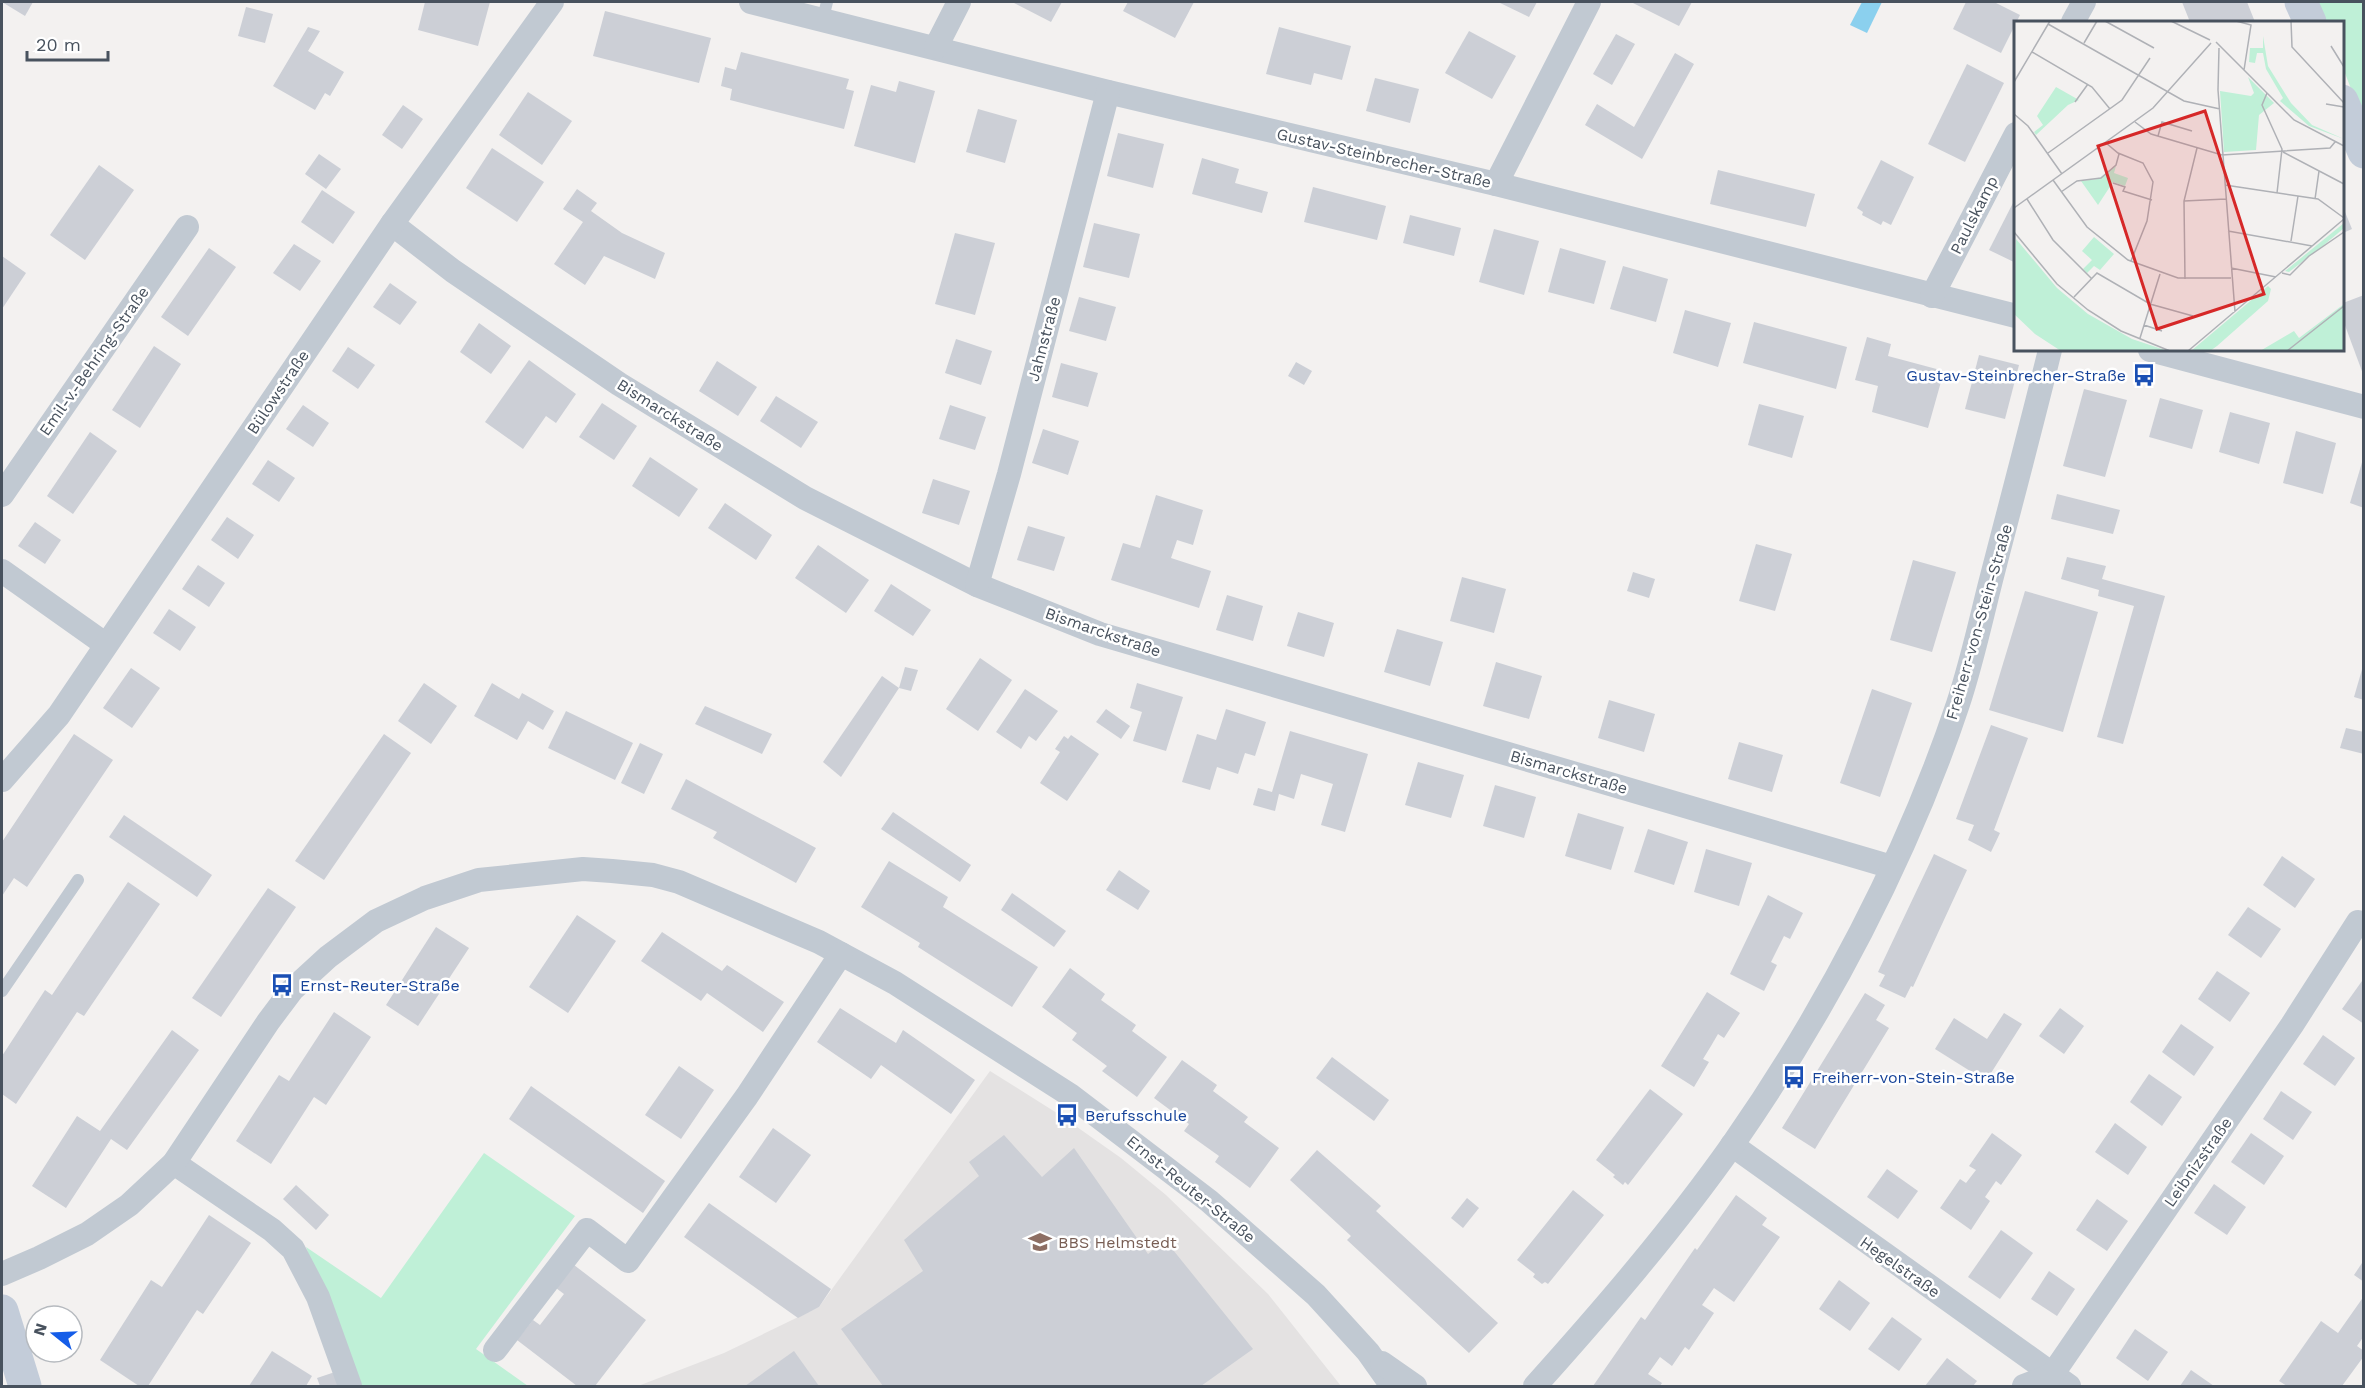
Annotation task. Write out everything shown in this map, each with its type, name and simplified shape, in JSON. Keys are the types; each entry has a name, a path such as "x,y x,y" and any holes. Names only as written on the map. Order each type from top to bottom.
{"main road":[{"path":"2301,2 2310,21"},
{"path":"2344,103 2364,152"},
{"path":"2,1311 25,1386"}],"street":[{"name":"Bülowstraße","path":"2,780 59,715 392,224 552,2"},
{"name":"Gustav-Steinbrecher-Straße","path":"751,2 825,10 936,47 1108,92 1496,184 2014,316"},
{"path":"936,47 959,2"},
{"path":"1496,184 1589,2"},
{"path":"2074,21 2084,2"},
{"name":"Jahnstraße","path":"977,585 1009,474 1108,92"},
{"name":"Paulskamp","path":"1932,296 2014,138"},
{"name":"Bismarckstraße","path":"392,224 480,290 619,384 692,430 805,498 977,585 1100,634 1893,867"},
{"name":"Emil-v.-Behring-Straße","path":"2,495 187,227"},
{"name":"Freiherr-von-Stein-Straße","path":"1535,1386 1664,1235 1732,1145 1782,1070 1839,972 1893,867 1924,796 1959,702 2008,522 2050,351"},
{"path":"2154,351 2364,407"},
{"path":"2,572 105,644"},
{"name":"Ernst-Reuter-Straße","path":"2,1274 87,1234 129,1205 174,1162 292,990 328,957 376,921 425,898 479,880 583,869 653,875 680,882 717,897 819,942 895,983 984,1038 1119,1130 1180,1177 1246,1233 1316,1295 1368,1352 1392,1386"},
{"name":"Leibnizstraße","path":"2061,1381 2358,922"},
{"path":"495,1350 587,1230 628,1261 747,1096 841,954"},
{"name":"Hegelstraße","path":"1732,1145 2061,1381"},
{"path":"174,1162 272,1230 293,1249 318,1297 350,1386"},
{"name":"Ernst-Reuter-Straße","path":"1368,1352 1415,1386"},
{"path":"2024,1386 2061,1381"}],"lane":[{"path":"2,991 78,880"}],"shaded area":[{"name":"BBS Helmstedt","path":"990,1071 1060,1115 1121,1158 1166,1195 1268,1294 1341,1386 638,1386 724,1353 819,1307"}],"green space":[{"path":"2316,2 2363,2 2363,120 2344,71 2344,21 2324,21"},
{"path":"484,1153 575,1216 476,1349 528,1386 357,1386 306,1247 381,1298"}],"water":[{"path":"1862,2 1882,2 1867,33 1850,25"}],"building":[{"path":"2,2 33,2 25,16"},
{"path":"425,2 490,2 478,46 418,30"},
{"path":"1012,2 1062,2 1051,22"},
{"path":"1128,2 1194,2 1175,38 1123,11"},
{"path":"1498,2 1537,2 1529,17"},
{"path":"1631,2 1692,2 1679,26"},
{"path":"1966,2 1994,2 2020,15 2017,21 2014,21 2014,27 2001,53 1953,29"},
{"path":"2182,2 2247,2 2255,21 2190,21"},
{"path":"246,7 273,14 265,43 238,36"},
{"path":"605,11 711,38 699,83 593,56"},
{"path":"308,27 320,31 308,51 344,72 330,96 325,93 315,110 273,86"},
{"path":"1279,27 1351,46 1342,80 1314,73 1311,85 1266,74"},
{"path":"1469,31 1516,56 1492,99 1445,73"},
{"path":"1616,34 1635,44 1612,85 1593,74"},
{"path":"741,52 849,79 846,89 854,91 844,129 730,100 732,89 721,86 725,67 736,70"},
{"path":"1675,53 1694,64 1642,159 1585,125 1597,104 1634,127"},
{"path":"1967,64 2004,83 1965,162 1928,144"},
{"path":"1375,78 1419,89 1410,123 1366,111"},
{"path":"899,81 935,91 915,163 854,146 871,85 896,92"},
{"path":"528,92 572,121 542,165 499,135"},
{"path":"403,105 423,119 402,149 382,135"},
{"path":"978,109 1017,120 1005,163 966,152"},
{"path":"1118,133 1164,144 1153,188 1107,176"},
{"path":"492,148 544,182 517,222 466,188"},
{"path":"319,154 341,169 326,189 305,174"},
{"path":"1202,158 1239,169 1235,183 1268,192 1262,213 1192,194"},
{"path":"1881,160 1914,177 1891,225 1883,221 1881,225 1862,215 1863,212 1857,208"},
{"path":"99,165 134,190 85,260 50,235"},
{"path":"1718,170 1815,194 1806,227 1710,204"},
{"path":"1313,187 1386,206 1377,240 1304,222"},
{"path":"577,189 597,203 591,211 622,233 665,253 655,279 604,256 585,285 554,264 583,222 563,209"},
{"path":"322,190 355,212 333,244 301,222"},
{"path":"2014,201 2014,262 1989,250"},
{"path":"2344,209 2352,229 2344,233"},
{"path":"1410,215 1461,228 1454,256 1403,243"},
{"path":"1094,223 1140,234 1129,278 1083,267"},
{"path":"1494,229 1539,241 1524,295 1479,282"},
{"path":"955,233 995,243 975,315 935,304"},
{"path":"294,244 321,261 300,291 273,273"},
{"path":"209,248 236,267 188,336 161,317"},
{"path":"1560,248 1606,261 1594,304 1548,292"},
{"path":"2,256 26,273 2,309"},
{"path":"1623,266 1668,279 1656,322 1610,309"},
{"path":"390,283 417,302 400,325 373,307"},
{"path":"2364,295 2364,374 2344,323 2344,303"},
{"path":"1079,297 1116,307 1106,341 1069,331"},
{"path":"1685,310 1731,323 1718,367 1673,353"},
{"path":"1754,322 1847,347 1836,389 1743,363"},
{"path":"479,323 511,346 491,374 460,352"},
{"path":"1867,337 1891,344 1888,356 1944,371 1928,428 1872,412 1878,386 1855,380"},
{"path":"956,339 992,351 981,385 945,373"},
{"path":"154,346 181,364 140,428 112,410"},
{"path":"348,347 375,365 358,389 332,371"},
{"path":"1979,355 2019,365 2005,419 1965,409"},
{"path":"529,360 576,394 556,423 546,416 523,449 485,422"},
{"path":"717,361 757,387 738,416 699,391"},
{"path":"1296,362 1312,371 1304,385 1288,376"},
{"path":"1061,363 1098,373 1088,407 1052,397"},
{"path":"2084,389 2127,400 2105,477 2063,466"},
{"path":"776,396 818,422 801,448 760,421"},
{"path":"2160,398 2203,410 2192,449 2149,437"},
{"path":"602,403 637,426 614,460 579,437"},
{"path":"1759,404 1804,416 1792,458 1748,445"},
{"path":"303,405 329,423 313,447 286,429"},
{"path":"950,405 986,417 975,450 939,439"},
{"path":"2230,412 2270,423 2259,464 2219,452"},
{"path":"1043,429 1079,441 1068,475 1032,463"},
{"path":"2296,431 2336,443 2323,494 2283,483"},
{"path":"90,432 117,451 73,514 47,496"},
{"path":"650,457 698,489 679,517 632,486"},
{"path":"2364,459 2364,508 2350,503"},
{"path":"268,460 295,478 279,502 252,484"},
{"path":"933,479 970,491 959,525 922,513"},
{"path":"2057,494 2120,510 2113,534 2051,519"},
{"path":"1156,495 1203,510 1193,545 1177,540 1171,558 1211,571 1199,608 1111,580 1123,543 1140,548"},
{"path":"725,503 772,535 756,560 708,528"},
{"path":"227,517 254,535 238,559 211,540"},
{"path":"35,522 61,540 45,564 18,546"},
{"path":"1028,526 1065,537 1054,571 1017,560"},
{"path":"1756,544 1792,554 1775,611 1739,601"},
{"path":"818,545 869,580 846,613 795,578"},
{"path":"2067,557 2106,566 2102,579 2165,596 2123,744 2097,737 2134,606 2098,596 2099,590 2061,579"},
{"path":"1913,560 1956,572 1932,652 1890,640"},
{"path":"198,565 225,583 209,607 182,589"},
{"path":"1633,572 1655,579 1649,598 1627,591"},
{"path":"1462,577 1506,589 1494,633 1450,621"},
{"path":"891,584 931,610 913,636 874,611"},
{"path":"2025,591 2098,612 2063,732 1989,710"},
{"path":"1227,595 1263,606 1253,641 1216,630"},
{"path":"169,609 196,627 180,651 153,633"},
{"path":"1298,612 1334,623 1324,657 1287,646"},
{"path":"1397,629 1443,642 1430,686 1384,672"},
{"path":"980,658 1012,680 978,731 946,709"},
{"path":"1496,662 1542,676 1529,719 1483,706"},
{"path":"2364,666 2364,700 2354,697"},
{"path":"905,667 918,670 911,691 899,688"},
{"path":"131,668 160,688 132,728 103,708"},
{"path":"882,676 899,688 841,777 823,762"},
{"path":"424,683 457,706 431,744 398,721"},
{"path":"492,683 519,699 522,693 554,711 543,730 528,721 517,740 474,716"},
{"path":"1137,683 1183,697 1166,751 1133,741 1142,712 1130,708"},
{"path":"1025,689 1058,711 1036,741 1029,736 1021,749 996,732"},
{"path":"1872,689 1912,703 1880,797 1840,783"},
{"path":"1609,700 1655,714 1644,752 1598,738"},
{"path":"705,706 772,734 762,754 695,724"},
{"path":"1106,709 1130,726 1121,739 1096,722"},
{"path":"1226,709 1266,722 1255,756 1245,753 1238,774 1217,767 1210,790 1182,782 1197,734 1216,740"},
{"path":"566,711 633,743 615,780 548,748"},
{"path":"1991,725 2028,738 1994,830 2000,833 1991,852 1968,840 1974,825 1956,819"},
{"path":"2346,728 2364,732 2364,754 2340,748"},
{"path":"1290,731 1368,754 1345,832 1321,825 1333,784 1301,774 1294,799 1279,794 1275,811 1253,805 1258,788 1272,792"},
{"path":"74,734 113,760 27,887 14,878 2,896 2,842"},
{"path":"384,734 411,753 324,880 295,861"},
{"path":"1071,735 1099,754 1067,801 1040,783 1060,752 1055,749 1064,736 1068,739"},
{"path":"1739,742 1783,755 1772,792 1728,779"},
{"path":"640,743 663,754 644,794 621,783"},
{"path":"1418,762 1464,775 1451,818 1405,805"},
{"path":"686,779 816,848 796,883 713,838 717,832 671,809"},
{"path":"1495,785 1536,797 1524,838 1483,826"},
{"path":"893,812 971,865 960,882 881,829"},
{"path":"1578,813 1624,827 1611,870 1565,856"},
{"path":"124,815 212,875 197,897 109,837"},
{"path":"1648,829 1688,842 1674,885 1634,872"},
{"path":"1706,849 1752,863 1739,906 1694,892"},
{"path":"1934,854 1967,870 1913,987 1911,986 1905,998 1879,986 1885,975 1878,972"},
{"path":"2282,856 2315,879 2295,908 2263,885"},
{"path":"889,861 948,897 943,907 1038,967 1012,1007 918,947 920,943 861,907"},
{"path":"1119,870 1150,891 1138,910 1106,890"},
{"path":"128,882 160,904 84,1016 77,1012 16,1104 2,1094 2,1056 45,990 52,995"},
{"path":"268,888 296,907 221,1017 192,998"},
{"path":"1012,893 1066,931 1054,947 1001,910"},
{"path":"1768,895 1803,913 1790,939 1784,936 1771,962 1777,965 1764,991 1730,974"},
{"path":"2248,907 2281,929 2261,958 2228,935"},
{"path":"577,915 616,941 568,1013 529,987"},
{"path":"436,927 469,948 418,1026 386,1005"},
{"path":"662,932 722,971 727,965 784,1002 763,1032 707,993 701,1001 641,961"},
{"path":"1070,968 1105,994 1101,1000 1136,1025 1132,1031 1167,1057 1137,1097 1102,1071 1107,1066 1072,1040 1077,1033 1042,1007"},
{"path":"2217,971 2250,993 2230,1022 2198,999"},
{"path":"2362,981 2364,982 2364,1024 2342,1009"},
{"path":"1707,992 1740,1013 1724,1038 1718,1034 1703,1059 1709,1062 1694,1087 1661,1066"},
{"path":"1865,993 1885,1005 1876,1020 1889,1028 1815,1149 1782,1128"},
{"path":"840,1008 896,1043 903,1030 975,1080 951,1114 881,1065 871,1079 817,1042"},
{"path":"2060,1008 2084,1026 2064,1054 2039,1036"},
{"path":"334,1012 371,1037 326,1105 314,1097 271,1164 236,1141 279,1075 289,1081"},
{"path":"2004,1013 2022,1024 1986,1081 1935,1049 1954,1018 1987,1039"},
{"path":"2181,1024 2214,1047 2194,1076 2162,1052"},
{"path":"172,1030 199,1050 127,1150 111,1139 66,1208 32,1186 77,1116 100,1131"},
{"path":"2323,1035 2355,1058 2335,1086 2303,1064"},
{"path":"1332,1057 1389,1100 1374,1121 1316,1078"},
{"path":"1182,1060 1217,1085 1213,1091 1248,1117 1244,1122 1279,1148 1250,1188 1215,1162 1219,1156 1184,1131 1189,1124 1154,1098"},
{"path":"679,1066 714,1090 681,1139 645,1115"},
{"path":"2149,1074 2182,1097 2162,1126 2130,1102"},
{"path":"531,1086 665,1181 643,1213 509,1119"},
{"path":"1650,1089 1683,1114 1628,1185 1625,1182 1623,1185 1613,1177 1615,1175 1596,1160"},
{"path":"2281,1091 2312,1112 2293,1140 2263,1119"},
{"path":"2115,1123 2147,1147 2128,1175 2095,1152"},
{"path":"773,1128 811,1155 776,1203 739,1177"},
{"path":"1992,1133 2022,1155 2001,1185 1996,1181 1985,1197 1990,1201 1971,1230 1940,1208 1960,1179 1966,1183 1976,1170 1969,1166"},
{"path":"2251,1133 2284,1156 2264,1185 2231,1162"},
{"path":"1004,1135 1042,1177 1074,1148 1148,1254 1165,1240 1253,1349 1201,1386 883,1386 841,1329 923,1271 904,1240 979,1176 969,1162"},
{"path":"1317,1150 1381,1206 1376,1211 1498,1323 1469,1353 1347,1240 1351,1236 1290,1180"},
{"path":"1887,1169 1918,1191 1898,1219 1867,1197"},
{"path":"2214,1184 2246,1207 2227,1235 2194,1213"},
{"path":"296,1185 329,1215 316,1230 283,1199"},
{"path":"1573,1190 1604,1215 1548,1284 1545,1282 1542,1284 1533,1277 1535,1274 1517,1260"},
{"path":"1736,1195 1767,1218 1762,1225 1780,1237 1734,1302 1714,1288 1702,1305 1714,1313 1689,1350 1685,1347 1672,1366 1660,1357 1648,1374 1662,1383 1660,1386 1593,1386 1641,1317 1645,1320 1695,1248 1697,1250"},
{"path":"1467,1198 1479,1208 1463,1228 1451,1218"},
{"path":"2097,1199 2128,1221 2107,1251 2076,1230"},
{"path":"709,1203 831,1289 819,1307 798,1318 684,1237"},
{"path":"209,1215 251,1243 203,1314 197,1310 148,1386 139,1386 100,1360 151,1280 162,1287"},
{"path":"2001,1230 2033,1253 2000,1299 1968,1277"},
{"path":"2364,1260 2364,1282 2354,1275"},
{"path":"574,1265 646,1320 595,1386 577,1386 517,1340 533,1320 540,1325 564,1294 556,1288"},
{"path":"2049,1271 2075,1289 2057,1316 2031,1299"},
{"path":"1839,1280 1870,1303 1850,1331 1819,1309"},
{"path":"2364,1296 2364,1336 2357,1346 2364,1351 2364,1356 2342,1386 2287,1386 2279,1381 2321,1321 2338,1333"},
{"path":"1892,1317 1922,1339 1899,1371 1868,1349"},
{"path":"2135,1329 2168,1352 2148,1381 2116,1358"},
{"path":"272,1351 312,1376 306,1386 249,1386"},
{"path":"794,1351 819,1386 745,1386"},
{"path":"1947,1358 1977,1381 1973,1386 1925,1386"},
{"path":"2191,1370 2214,1386 2180,1386"},
{"path":"338,1371 344,1386 320,1386 317,1378"}],"place":[{"name":"Gustav-Steinbrecher-Straße","path":"2144,375"},
{"name":"Ernst-Reuter-Straße","path":"282,985"},
{"name":"Freiherr-von-Stein-Straße","path":"1794,1077"},
{"name":"Berufsschule","path":"1067,1115"},
{"name":"BBS Helmstedt","path":"1040,1242"}]}
